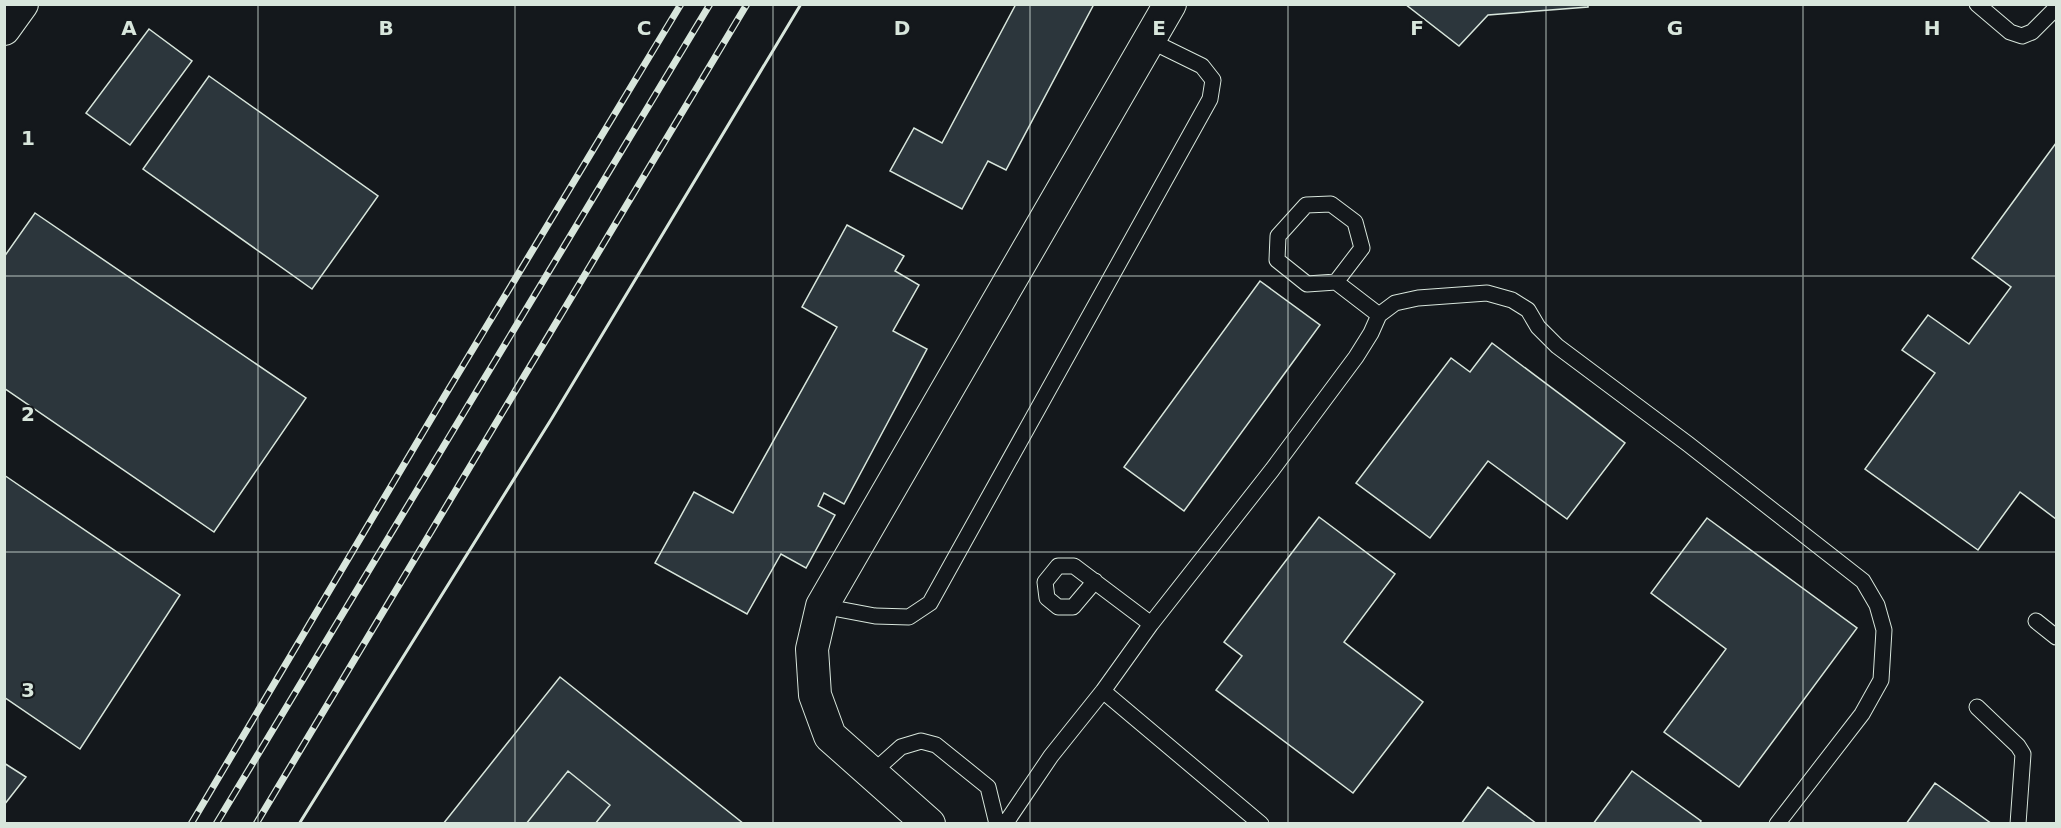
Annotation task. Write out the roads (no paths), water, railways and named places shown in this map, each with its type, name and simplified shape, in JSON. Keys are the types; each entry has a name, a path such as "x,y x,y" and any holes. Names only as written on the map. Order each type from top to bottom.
{"street":[{"path":"4,29 22,4"},
{"path":"929,824 830,736 815,695 812,649 822,606 1170,4"}],"lane":[{"path":"1977,4 2010,32 2022,36 2032,32 2056,8"},
{"path":"822,606 875,616 909,617 930,603 1210,99 1213,80 1202,66 1149,40"},
{"path":"1336,282 1362,248 1355,222 1331,204 1306,205 1278,236 1277,260 1307,284 1336,282 1379,315"},
{"path":"1005,824 1051,756 1349,367 1371,333 1379,315 1395,303 1418,298 1487,293 1512,300 1528,310 1538,327 1557,346 1688,444 1863,581 1877,605 1884,630 1881,680 1862,714 1777,824"},
{"path":"1095,581 1151,624"},
{"path":"2036,621 2056,637"},
{"path":"1103,691 1261,824"},
{"path":"1977,707 2018,746 2023,754 2018,824"},
{"path":"872,773 901,747 921,741 936,745 988,787 997,824"}],"railway":[{"path":"191,824 444,397 681,4"},
{"path":"216,824 710,4"},
{"path":"256,824 747,4"}]}
